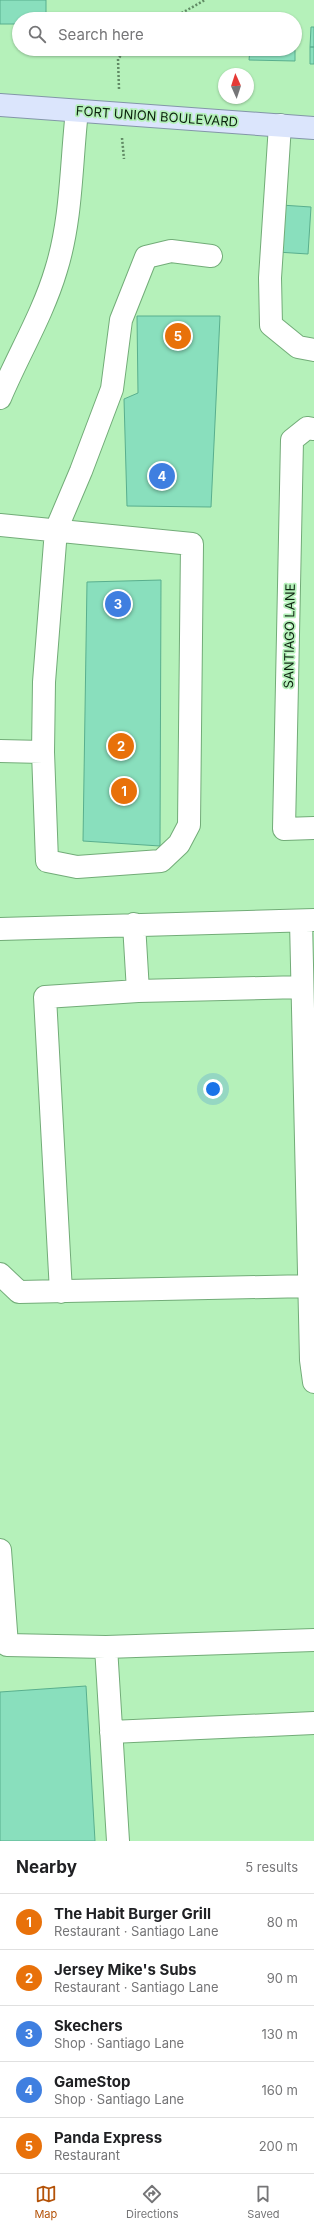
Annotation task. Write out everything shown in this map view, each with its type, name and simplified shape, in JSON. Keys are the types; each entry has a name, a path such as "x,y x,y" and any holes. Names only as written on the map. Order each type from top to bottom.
{"main road":[{"name":"FORT UNION BOULEVARD","path":"0,105 314,128"}],"street":[{"path":"0,398 35,323 56,270 67,213 77,111"},
{"path":"280,125 270,278 271,325 298,347 314,350"},
{"path":"0,525 56,530 192,544 189,825 179,844 161,861 77,867 47,861 43,752 44,682 56,530 82,471 112,389 121,320 146,257 171,252 211,256"},
{"name":"SANTIAGO LANE","path":"314,429 307,428 292,440 284,829 314,828"},
{"path":"0,751 43,752"},
{"path":"0,929 307,920 302,987 312,1360 314,1382"},
{"path":"134,924 138,992"},
{"path":"61,1292 45,997 138,992 302,987"},
{"path":"0,1274 19,1292 310,1286"},
{"path":"0,1550 4,1645 106,1647 314,1640"},
{"path":"106,1647 118,1841"},
{"path":"111,1732 314,1723"}],"path":[{"path":"184,12 205,0"},
{"path":"118,71 118,59 120,56"}],"building":[{"path":"0,0 46,0 46,12 12,12 12,24 0,24"},
{"path":"311,27 314,27 314,47 310,47"},
{"path":"310,47 314,47 314,64 310,64"},
{"path":"249,56 295,56 295,61 249,60"},
{"path":"281,205 311,207 308,254 277,252"},
{"path":"137,316 220,316 211,507 127,506 124,399 138,393"},
{"path":"161,580 160,846 83,841 87,582"},
{"path":"86,1686 95,1841 0,1841 0,1692"}],"place":[{"name":"Panda Express","path":"178,336"},
{"name":"GameStop","path":"162,476"},
{"name":"Skechers","path":"118,604"},
{"name":"Jersey Mike's Subs","path":"121,746"},
{"name":"The Habit Burger Grill","path":"124,791"}]}
